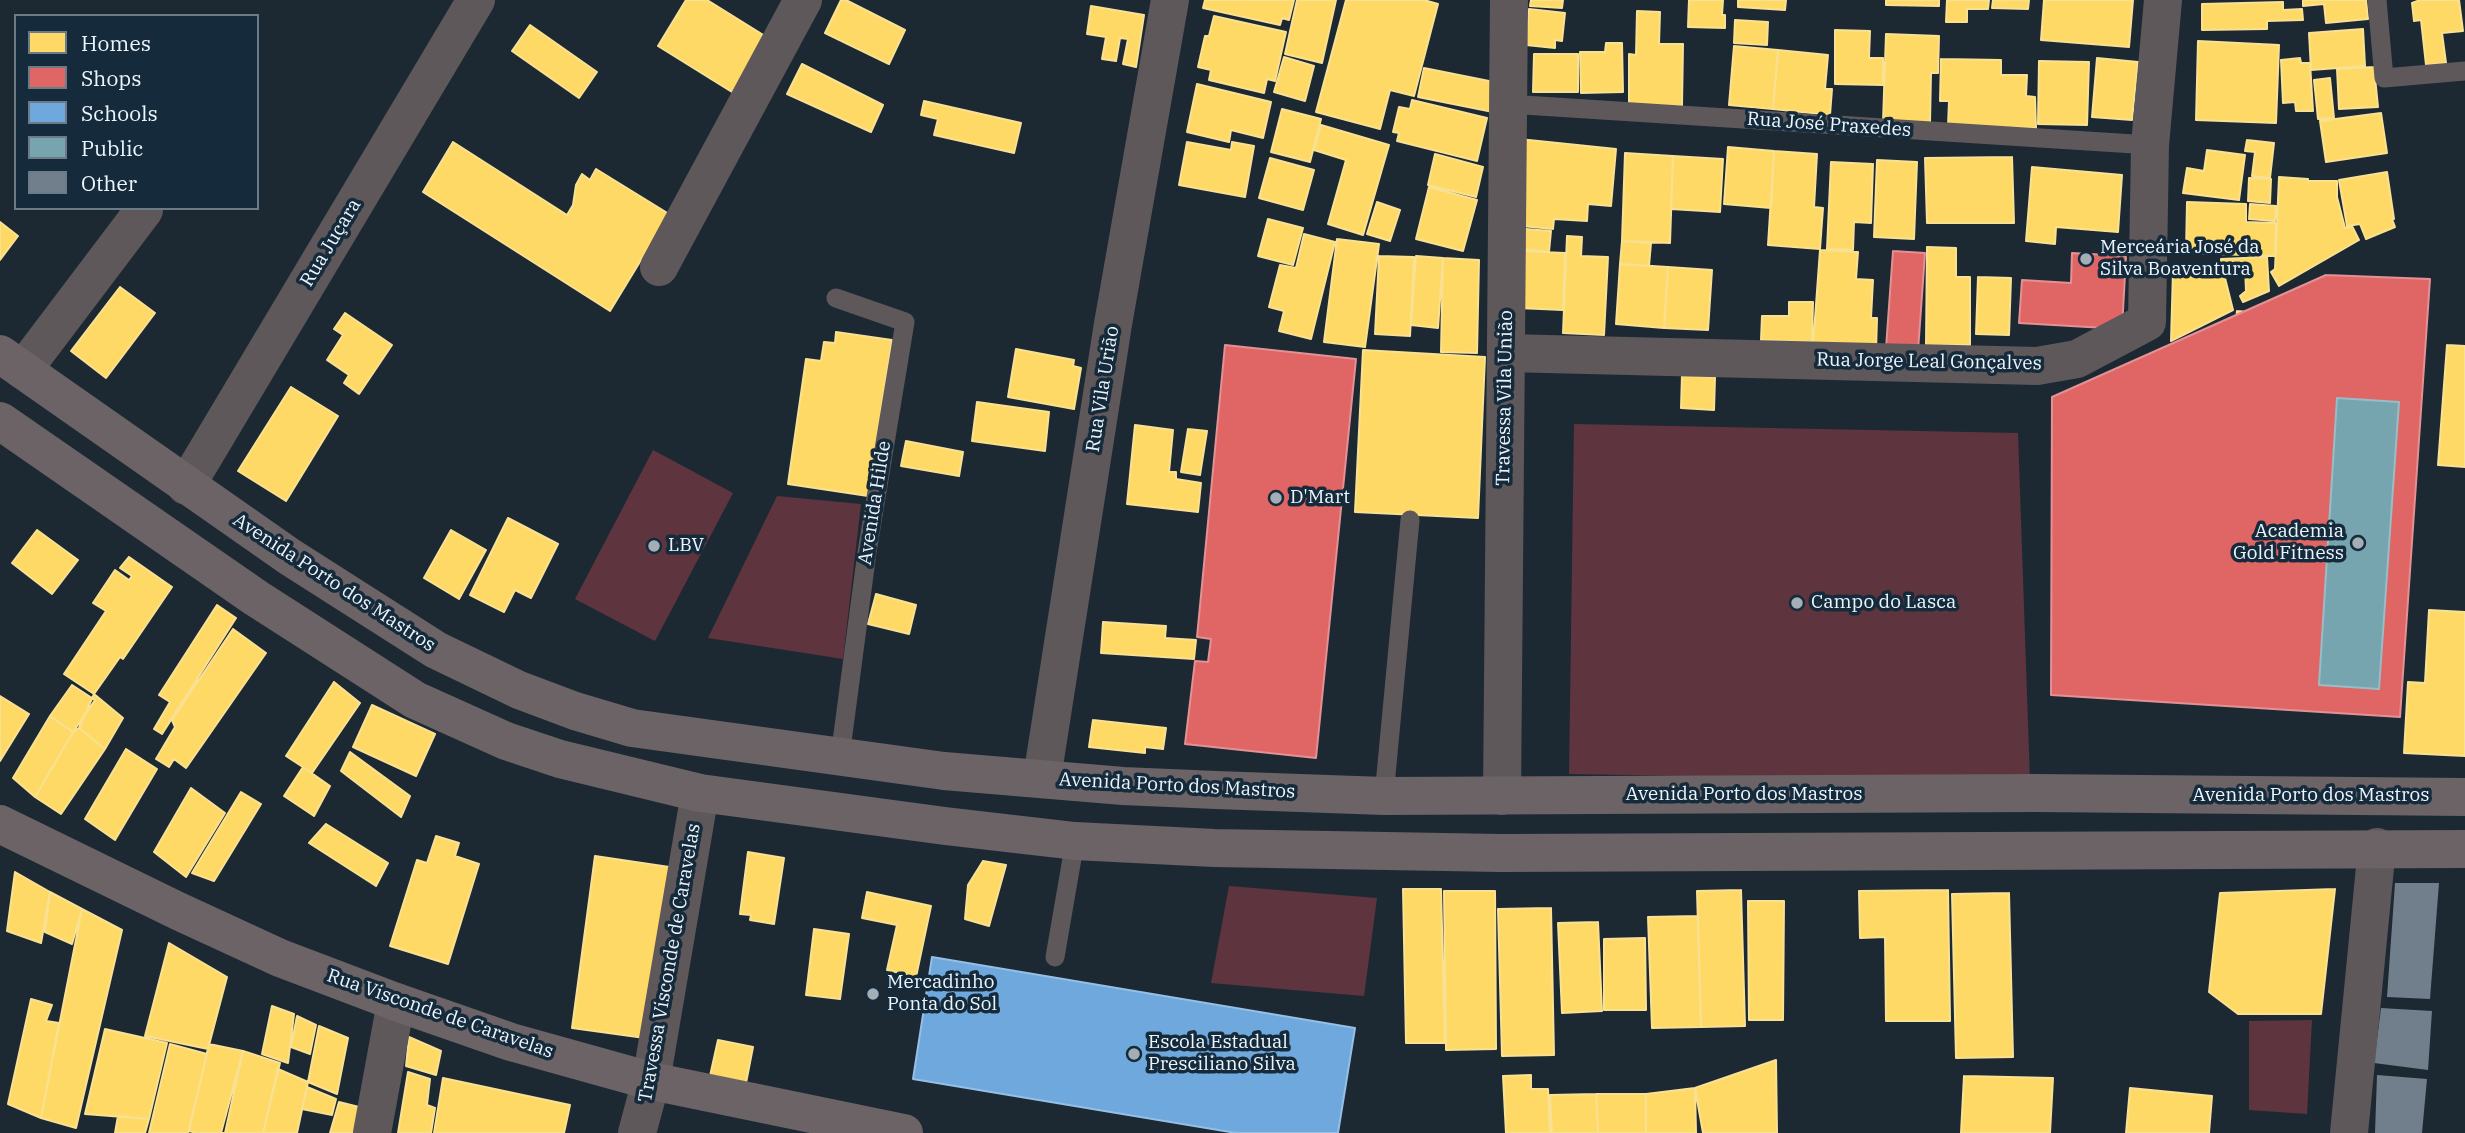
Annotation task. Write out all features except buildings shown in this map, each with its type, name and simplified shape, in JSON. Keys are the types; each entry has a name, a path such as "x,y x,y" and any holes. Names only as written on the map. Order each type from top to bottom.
{"main road":[{"name":"Avenida Porto dos Mastros","path":"12,362 187,486 378,615 436,650 519,690 575,711 632,727 944,771 1123,786 1384,796 2050,793 2465,797"},
{"path":"0,422 256,598 415,699 506,741 561,759 700,793 1075,841 1214,848 1378,852 2465,849"},
{"path":"1378,852 1384,796"},
{"name":"Rua Visconde de Caravelas","path":"0,824 280,958 511,1042 651,1081 904,1133"}],"street":[{"name":"Rua Juçara","path":"187,486 476,0"},
{"path":"659,267 803,0"},
{"name":"Rua Vila Urião","path":"1042,779 1112,324 1170,0"},
{"name":"Travessa Vila União","path":"1502,796 1509,0"},
{"name":"Rua Jorge Leal Gonçalves","path":"1506,353 2037,366 2077,359 2147,322 2150,145 2163,0"},
{"path":"12,362 145,210"},
{"name":"Travessa Visconde de Caravelas","path":"637,1133 651,1081 700,793"},
{"path":"2349,1133 2376,848"},
{"path":"372,1133 396,1002"}],"lane":[{"path":"2377,0 2384,78 2465,71"},
{"name":"Rua José Praxedes","path":"1508,104 2150,145"},
{"name":"Avenida Hilde","path":"836,298 905,322 867,552 840,757"},
{"path":"1384,796 1410,520"},
{"path":"1055,957 1075,841"}],"shaded area":[{"name":"Campo do Lasca","path":"1574,424 2018,433 2030,782 1569,774"},
{"name":"LBV","path":"653,450 733,493 655,641 575,599"},
{"path":"777,496 861,504 843,659 708,638"},
{"path":"1229,886 1377,898 1364,996 1211,983"},
{"path":"2312,1020 2307,1114 2249,1110 2249,1021"}],"place":[{"name":"Merceária José da Silva Boaventura","path":"2086,259"},
{"name":"D'Mart","path":"1276,498"},
{"name":"Academia Gold Fitness","path":"2358,543"},
{"name":"LBV","path":"654,546"},
{"name":"Campo do Lasca","path":"1797,603"},
{"name":"Mercadinho Ponta do Sol","path":"873,994"},
{"name":"Escola Estadual Presciliano Silva","path":"1134,1054"}]}
